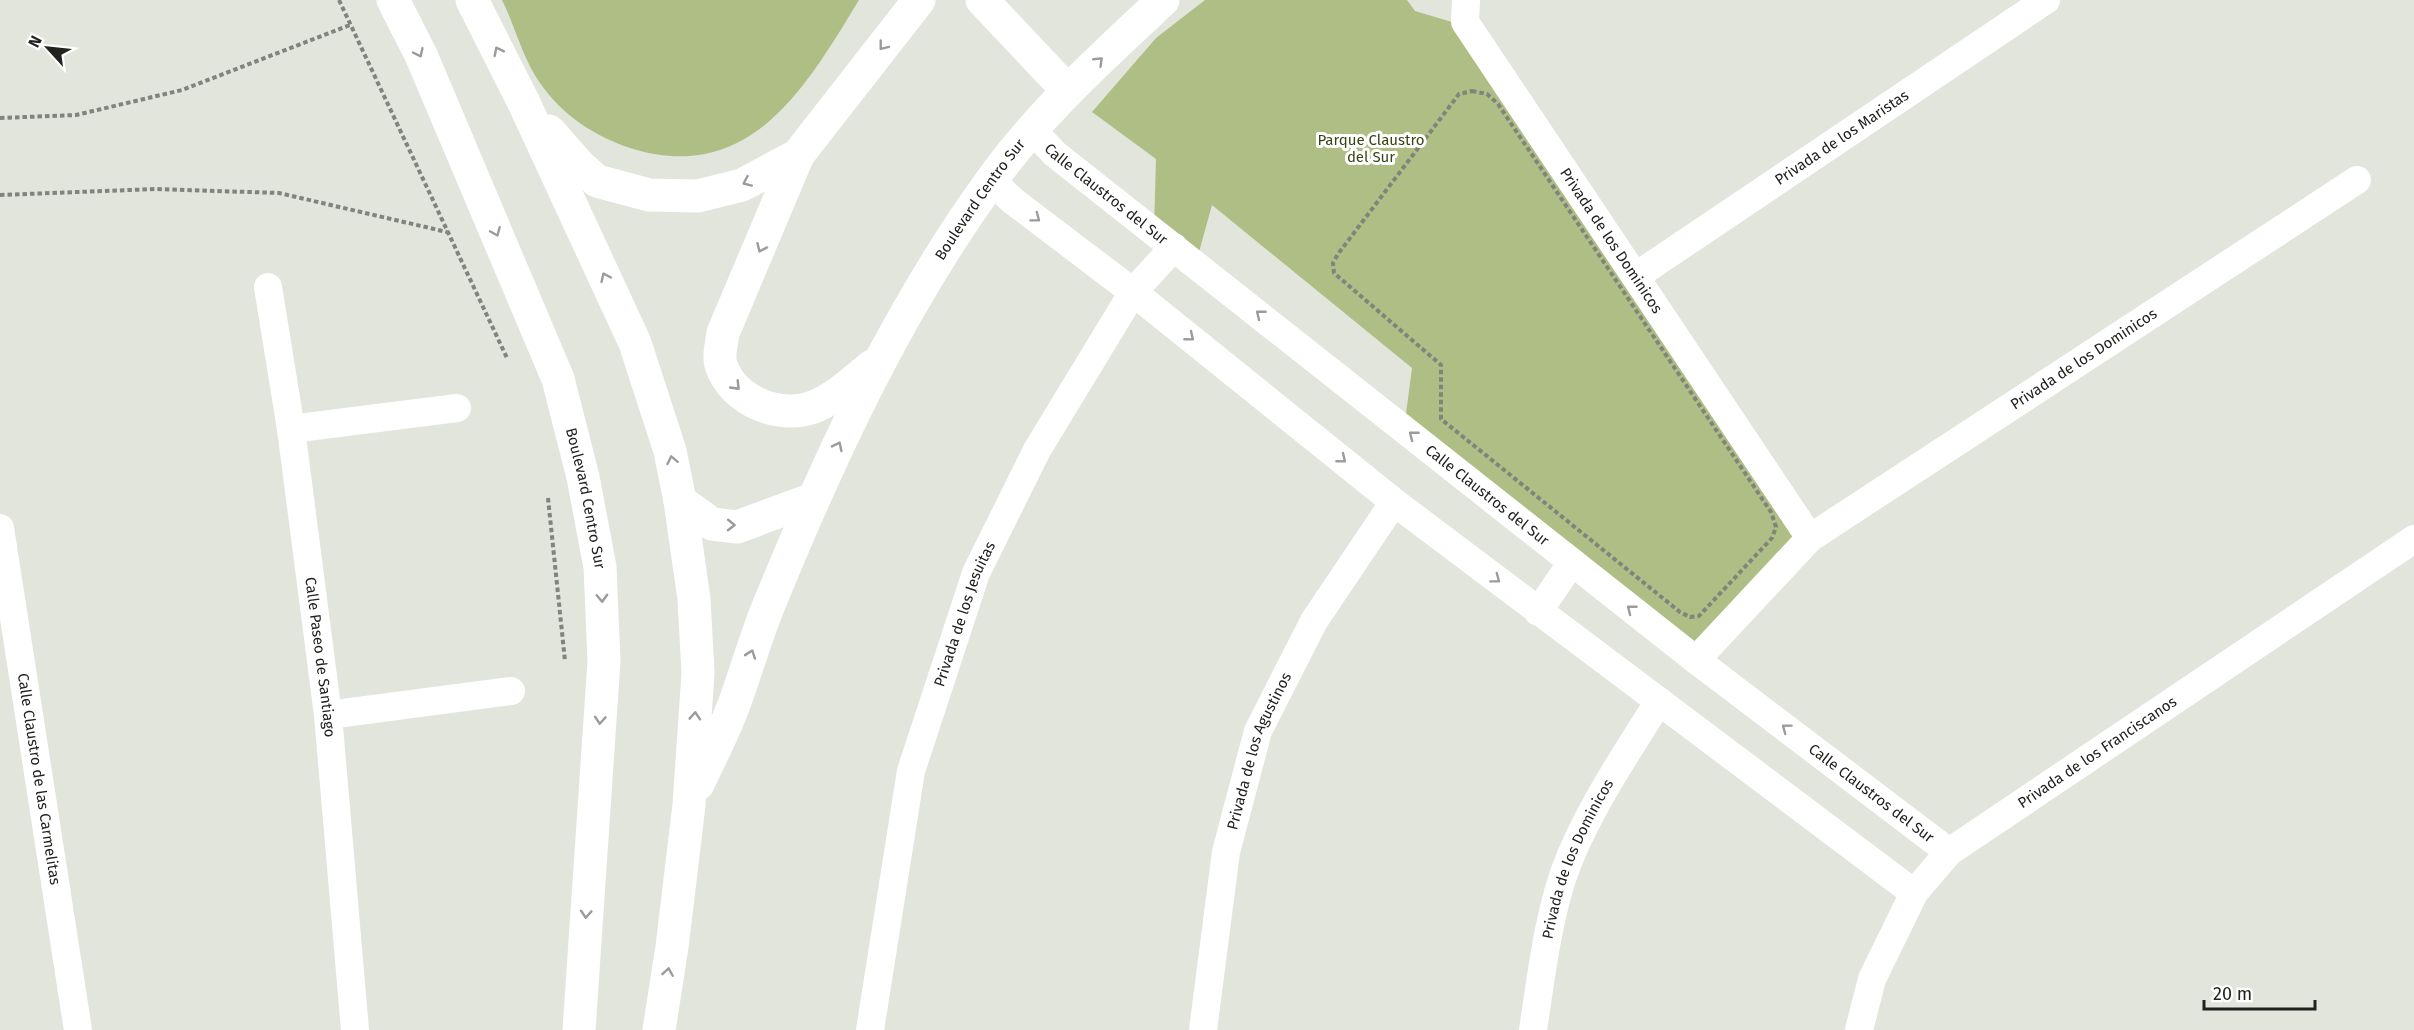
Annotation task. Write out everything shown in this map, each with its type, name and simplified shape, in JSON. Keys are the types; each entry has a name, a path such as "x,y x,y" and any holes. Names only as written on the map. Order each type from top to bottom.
{"street":[{"name":"Boulevard Centro Sur","path":"393,0 421,55 558,379 583,477 600,567 604,661 574,1028"},
{"path":"472,0 524,103 635,343 670,451 680,501 694,599 698,673 689,805 672,947 659,1030"},
{"path":"879,360 837,395 814,407 797,410 768,408 750,399 731,383 720,363 723,333 798,155 919,0"},
{"path":"981,0 1068,91"},
{"name":"Boulevard Centro Sur","path":"689,805 735,701 767,610 813,499 879,360 933,268 991,180 1032,130 1068,91 1163,0"},
{"name":"Privada de los Dominicos","path":"1466,0 1465,22 1810,538"},
{"name":"Privada de los Maristas","path":"1636,276 2046,0"},
{"path":"524,103 579,165 597,181 649,195 698,196 742,185 798,155"},
{"name":"Calle Claustros del Sur","path":"1032,130 1055,154 1696,660 1949,852"},
{"path":"991,180 1013,201 1133,292 1394,502 1914,893"},
{"name":"Privada de los Dominicos","path":"1696,660 1810,538 2357,180"},
{"name":"Privada de los Jesuitas","path":"870,1030 911,771 976,573 1037,450 1133,292 1174,246"},
{"name":"Calle Paseo de Santiago","path":"268,286 291,429 328,715 355,1030"},
{"path":"291,429 457,408"},
{"path":"680,501 712,524 737,528 813,499"},
{"name":"Privada de los Agustinos","path":"1203,1030 1226,852 1258,731 1314,621 1394,502"},
{"name":"Calle Claustro de las Carmelitas","path":"0,528 78,1030"},
{"name":"Privada de los Franciscanos","path":"1859,1030 1872,979 1914,893 1949,852 2414,538"},
{"path":"1538,612 1572,562"},
{"path":"328,715 511,691"},
{"name":"Privada de los Dominicos","path":"1533,1030 1546,943 1564,873 1599,798 1659,701"}],"path":[{"path":"339,0 511,366"},
{"path":"0,118 76,115 182,90 350,25"},
{"path":"1472,91 1487,94 1498,104 1771,512 1776,527 1773,538 1699,615 1690,617 1441,419 1442,398 1441,365 1334,273 1333,263 1460,94 1472,91"},
{"path":"0,195 156,189 279,193 448,232"},
{"path":"547,488 566,667"}],"green space":[{"path":"502,0 859,0 818,65 795,95 770,121 741,141 709,153 672,156 630,148 617,143 592,131 558,105 534,74"},
{"name":"Parque Claustro del Sur","path":"1205,0 1407,0 1415,11 1462,25 1810,538 1696,660 1404,429 1412,368 1212,205 1196,263 1154,230 1156,159 1092,112 1156,38"}]}
